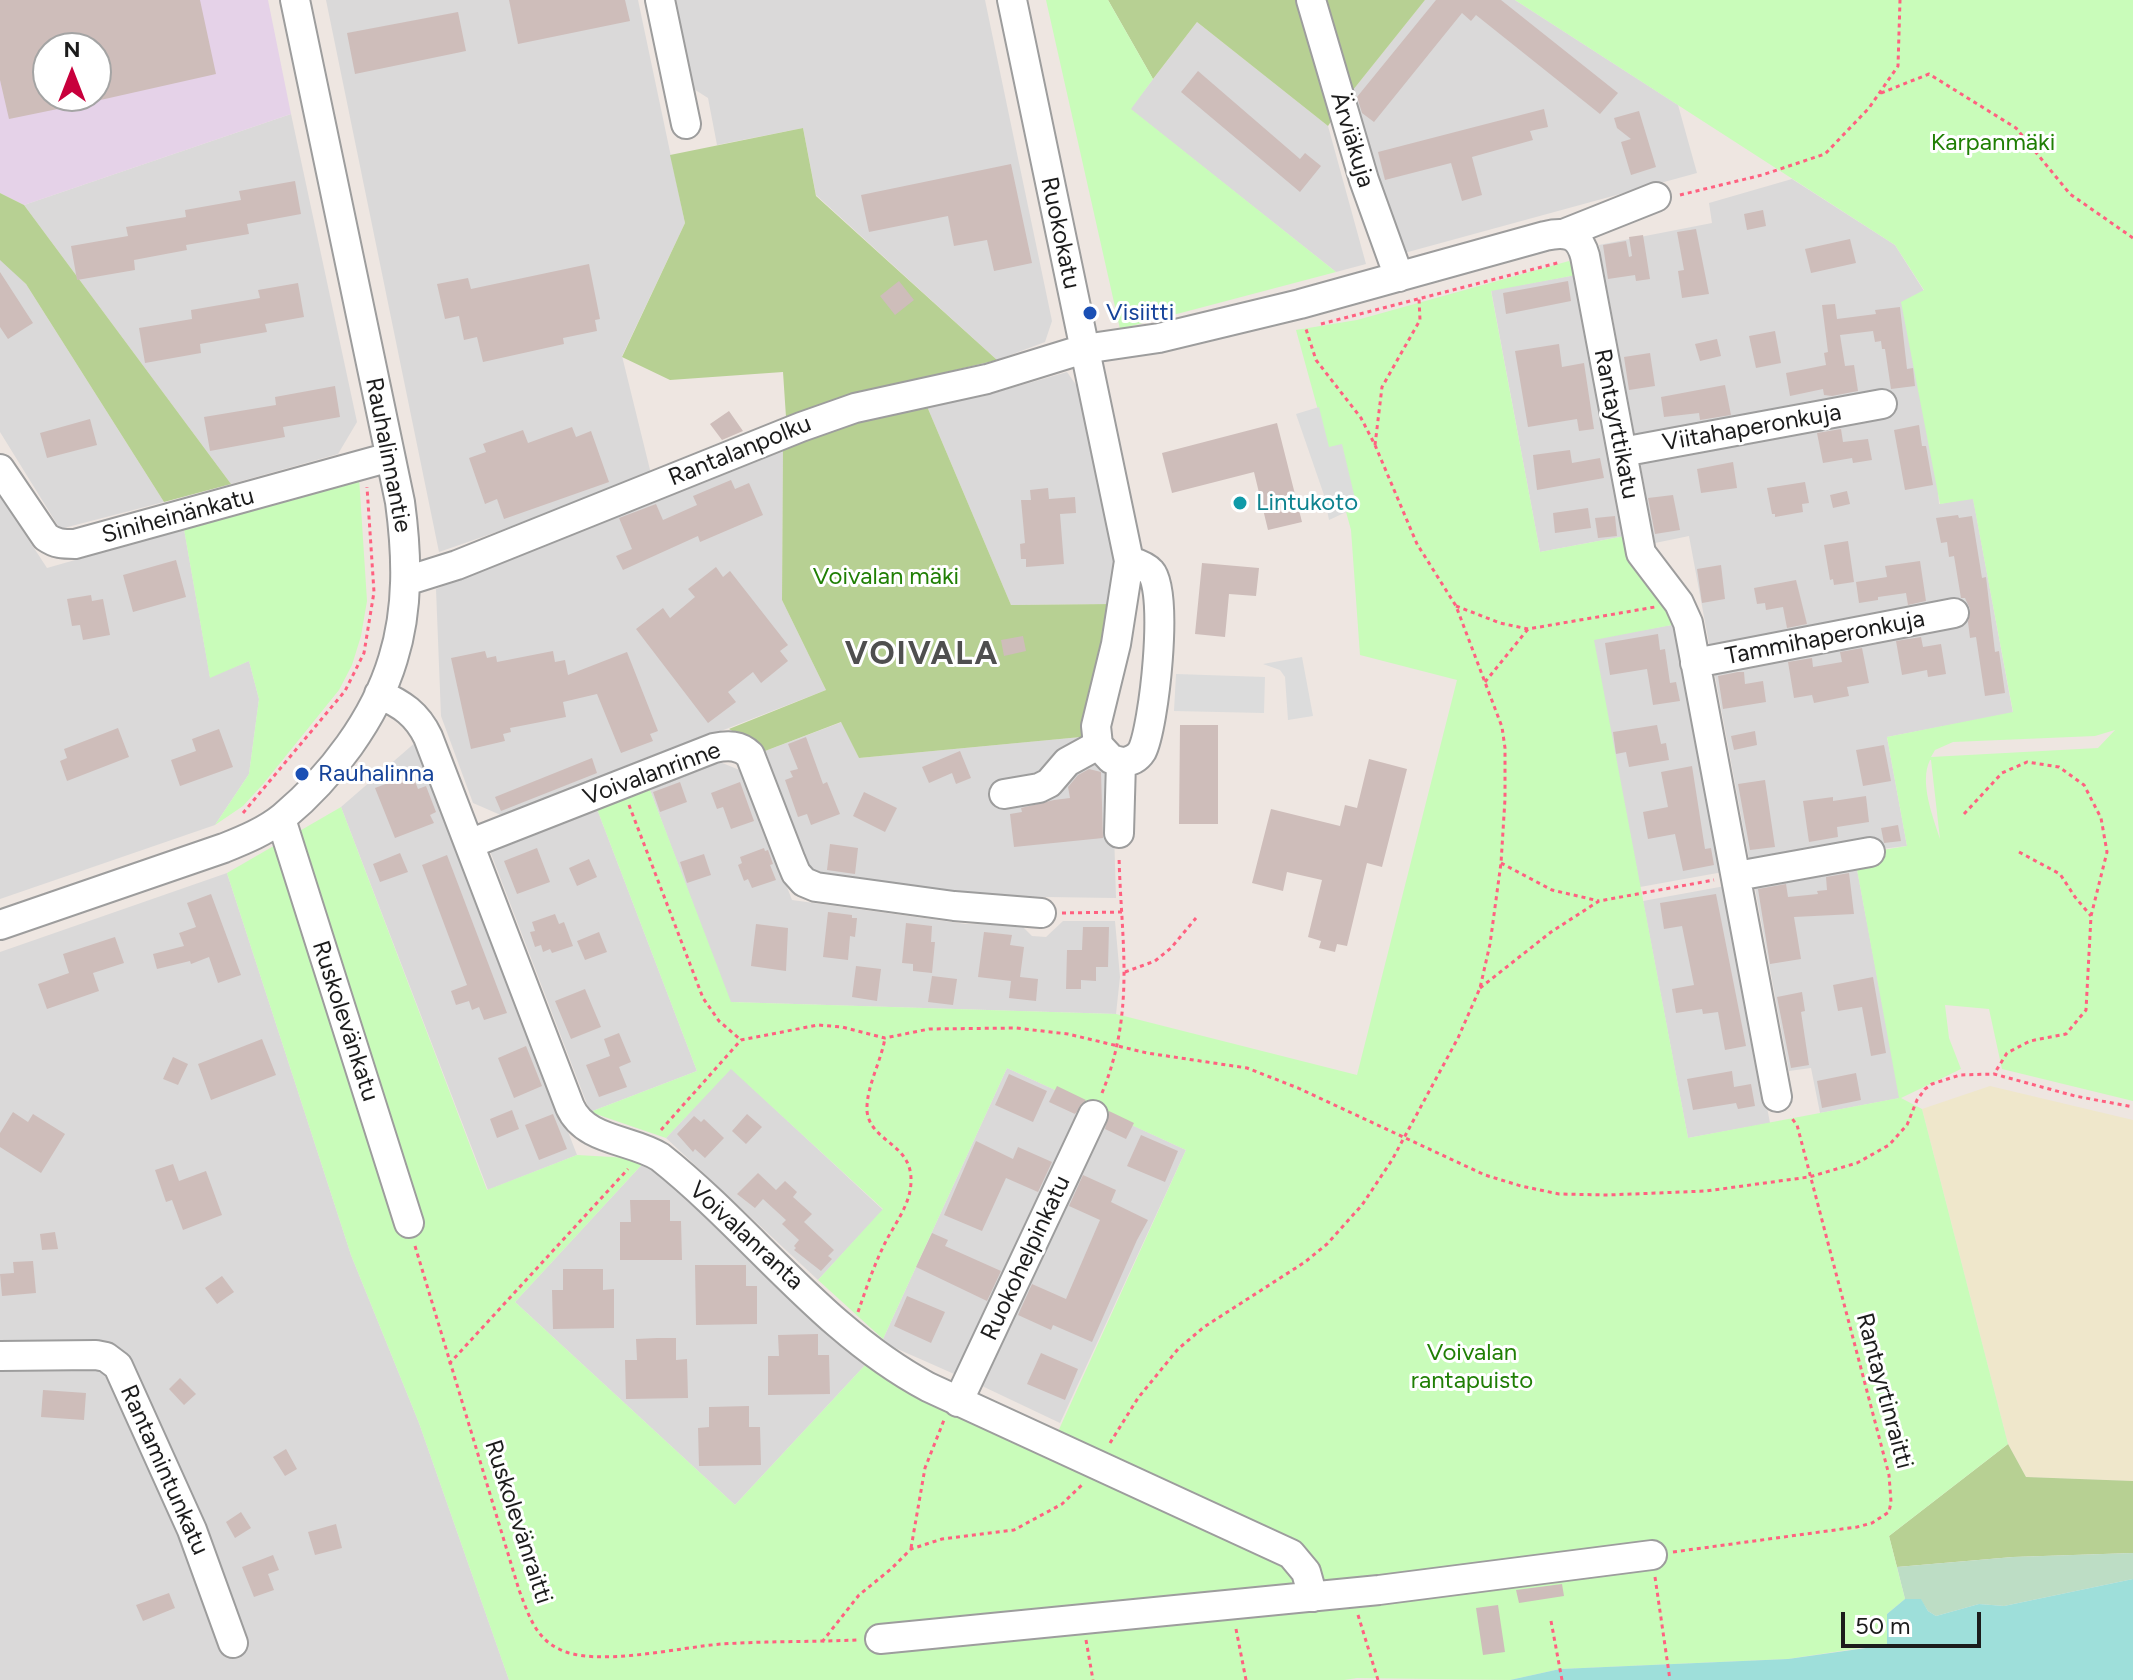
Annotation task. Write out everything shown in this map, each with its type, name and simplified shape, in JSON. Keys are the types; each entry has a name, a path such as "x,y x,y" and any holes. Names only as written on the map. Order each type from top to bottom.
{"street":[{"name":"Rauhalinnantie","path":"0,925 224,848 281,819 342,754 379,694 393,659 406,581 405,541 378,461 295,0"},
{"path":"660,0 686,124"},
{"name":"Ruokokatu","path":"1012,0 1129,561 1116,644 1096,726 1109,754 1119,833"},
{"name":"Ärviäkuja","path":"1311,0 1364,180 1410,284"},
{"path":"1084,349 1309,314 1410,284 1545,236 1563,234 1668,196"},
{"path":"1563,234 1578,239 1585,256"},
{"name":"Rantayrttikatu","path":"1585,256 1641,553 1679,603 1688,623 1777,1097"},
{"name":"Rantalanpolku","path":"406,581 457,565 855,408 987,379 1084,349"},
{"name":"Viitahaperonkuja","path":"1622,452 1882,404"},
{"name":"Siniheinänkatu","path":"0,469 46,537 54,543 75,544 378,461"},
{"path":"1004,794 1039,788 1049,783 1067,762 1109,754 1129,762 1142,751 1159,652 1155,579 1144,566 1129,561"},
{"name":"Tammihaperonkuja","path":"1695,663 1954,613"},
{"name":"Voivalanranta","path":"379,694 403,705 421,724 575,1118 593,1132 646,1148 673,1167 851,1335 889,1365 958,1402 1291,1554 1306,1572 1313,1597"},
{"name":"Voivalanrinne","path":"469,844 714,748 738,747 745,750 754,762 791,861 804,882 876,896 1041,913"},
{"name":"Ruskolevänkatu","path":"281,819 409,1223"},
{"path":"1737,876 1870,852"},
{"name":"Ruokohelpinkatu","path":"958,1402 1093,1115"},
{"name":"Rantamintunkatu","path":"0,1356 96,1355 106,1357 118,1366 192,1530 233,1643"},
{"path":"880,1639 1352,1593 1652,1555"}],"path":[{"path":"1668,196 1762,175 1825,154 1869,108 1898,66 1900,0"},
{"path":"1879,93 1929,74 2016,128 2070,194 2133,238"},
{"path":"822,1642 859,1595 911,1549 942,1539 1014,1530 1075,1494 1138,1398 1178,1349 1204,1327 1305,1262 1327,1244 1362,1205 1434,1085 1480,988 1490,944 1501,863 1505,748 1499,716 1456,606 1417,544 1375,445 1353,406 1316,360 1309,314 1410,284 1585,256"},
{"path":"1375,445 1382,387 1420,320 1410,284"},
{"path":"240,816 345,691 364,653 374,592 378,461"},
{"path":"1456,606 1500,623 1528,629 1679,603"},
{"path":"1485,682 1528,629"},
{"path":"1964,814 2002,773 2027,762 2059,767 2084,785 2101,818 2107,852 2091,916 2086,1010 2066,1034 2030,1041 2007,1053 1994,1074"},
{"path":"621,785 703,998 719,1021 741,1040"},
{"path":"1093,1115 1118,1046 1125,972 1119,833"},
{"path":"2019,852 2060,874 2091,916"},
{"path":"1501,863 1552,890 1599,901"},
{"path":"1480,988 1551,932 1599,901 1737,876"},
{"path":"1041,913 1122,912"},
{"path":"1125,972 1155,961 1171,948 1196,918"},
{"path":"449,1364 741,1040 818,1025 842,1027 885,1038 929,1029 992,1028 1068,1034 1147,1053 1247,1068 1298,1088 1485,1175 1559,1194 1706,1191 1809,1177 1857,1163 1889,1145 1907,1125 1917,1100 1932,1084 1960,1075 1994,1074 2075,1096 2133,1107"},
{"path":"851,1335 872,1273 911,1189 910,1166 905,1155 879,1133 867,1113 885,1038"},
{"name":"Rantayrtinraitti","path":"1652,1555 1857,1527 1872,1523 1889,1512 1889,1475 1797,1125 1777,1097"},
{"name":"Ruskolevänraitti","path":"409,1223 519,1590 534,1627 544,1639 557,1649 572,1654 611,1656 723,1644 880,1639"},
{"path":"911,1549 920,1488 930,1449 946,1417 958,1402"},
{"path":"1652,1555 1670,1680"},
{"path":"1352,1593 1378,1680"},
{"path":"1232,1605 1246,1680"},
{"path":"1082,1619 1093,1680"},
{"path":"1551,1621 1562,1680"}],"shaded area":[{"path":"0,0 268,0 291,114 24,205 0,193"},
{"path":"326,0 638,0 685,223 622,356 652,478 439,552"},
{"path":"671,0 985,0 1052,321 1045,342 997,360 816,195 803,128 717,145 708,98 689,86"},
{"path":"1425,0 1515,0 1678,105 1697,173 1397,255 1345,100"},
{"path":"1197,22 1328,126 1366,264 1336,272 1130,109"},
{"path":"291,114 357,422 338,454 231,484 24,205"},
{"path":"1792,179 1895,245 1924,291 1939,504 1973,498 2013,713 1887,737 1907,846 1750,864 1689,536 1655,543 1599,245 1712,223 1709,203"},
{"path":"0,258 26,284 164,502 60,529 0,432"},
{"path":"1576,275 1625,536 1540,552 1491,290"},
{"path":"1067,372 1086,399 1103,476 1116,576 1112,604 1011,605 926,404 984,396"},
{"path":"1319,407 1329,447 1342,444 1357,507 1329,520 1324,495 1296,414"},
{"path":"783,442 782,600 826,690 503,816 473,803 441,716 436,589"},
{"path":"0,496 47,568 184,529 210,677 249,661 259,699 249,774 215,825 0,899"},
{"path":"1677,624 1723,872 1640,887 1593,639"},
{"path":"1302,657 1313,716 1288,720 1285,677 1280,670 1263,664"},
{"path":"1176,674 1265,677 1264,713 1174,711"},
{"path":"842,722 859,758 1081,737 1105,766 1112,767 1116,898 978,896 811,873 765,751"},
{"path":"417,741 577,1155 488,1190 341,807"},
{"path":"720,762 742,771 792,900 966,924 1021,925 1032,936 1046,937 1063,921 1115,921 1120,977 1116,1014 730,1002 650,790"},
{"path":"597,809 697,1071 590,1112 490,851"},
{"path":"1856,864 1900,1098 1820,1113 1811,1068 1789,1071 1754,883"},
{"path":"227,873 351,1255 419,1423 509,1680 0,1680 0,952"},
{"path":"1725,886 1770,1123 1688,1138 1643,901"},
{"path":"731,1068 883,1210 818,1280 666,1138"},
{"path":"1007,1068 1086,1104 961,1377 893,1347 883,1339"},
{"path":"1990,1086 2133,1120 2133,1481 2026,1477 2008,1444 1922,1109"},
{"path":"1106,1113 1186,1150 1060,1423 982,1386"},
{"path":"647,1159 867,1363 735,1505 515,1302"}],"green space":[{"path":"1046,0 1108,0 1153,79 1131,109 1336,272 1120,329"},
{"path":"1108,0 1425,0 1328,126 1197,22 1153,79"},
{"name":"Voivalan rantapuisto","path":"1515,0 2133,0 2133,1101 2002,1069 1989,1009 1945,1005 1949,1038 1961,1069 1901,1098 1922,1109 2008,1444 1889,1536 1905,1599 1887,1614 1887,1644 1788,1659 1560,1669 1510,1680 509,1680 419,1423 351,1255 227,873 341,807 487,1190 577,1155 647,1159 515,1302 735,1505 867,1363 1046,1458 1186,1150 1007,1068 883,1339 818,1280 883,1209 731,1069 666,1138 590,1112 697,1071 597,809 650,790 731,1002 1116,1014 1357,1075 1457,680 1360,655 1351,530 1296,330 1357,320 1569,261 1576,275 1491,291 1540,552 1625,536 1677,624 1594,640 1688,1138 1899,1098 1856,864 1876,851 1907,846 1887,737 2013,712 1973,499 1940,504 1901,302 1924,290 1895,245","holes":["2115,730 2098,748 1931,757 1935,750 1953,742 2095,736","1931,760 1940,839 1926,789"]},
{"path":"803,128 816,196 997,360 835,399 786,417 783,372 670,380 622,357 685,223 670,155"},
{"path":"0,193 24,205 231,484 164,502 26,284 0,260"},
{"name":"Voivalan mäki","path":"926,404 1011,605 1112,604 1081,737 859,758 841,722 765,751 729,729 826,690 782,600 783,442 834,423"},
{"path":"359,477 367,601 352,665 339,690 264,783 243,806 215,825 249,774 259,699 249,661 210,678 184,529"},
{"path":"2008,1444 2026,1477 2133,1481 2133,1553 2013,1557 1897,1567 1889,1536"},
{"path":"2133,1553 2133,1579 2004,1606 1979,1604 1936,1616 1928,1611 1921,1600 1905,1599 1897,1567 2013,1557"}],"water":[{"path":"2133,1579 2133,1680 1510,1680 1560,1669 1788,1659 1887,1645 1887,1614 1905,1599 1921,1599 1928,1611 1936,1616 1979,1604 2004,1606"}],"building":[{"path":"0,0 200,0 216,74 112,97 112,32 32,32 32,112 43,112 9,119 0,80"},
{"path":"509,0 625,0 630,21 518,44"},
{"path":"1436,0 1501,0 1618,93 1600,114 1476,15 1471,21 1462,13 1374,122 1362,113 1357,97"},
{"path":"458,12 466,51 355,74 347,33"},
{"path":"1198,71 1300,159 1305,153 1321,166 1300,192 1181,92"},
{"path":"1544,109 1548,127 1530,131 1533,140 1472,157 1482,195 1462,201 1451,163 1385,180 1378,152"},
{"path":"1639,111 1656,167 1631,175 1621,142 1631,139 1617,128 1614,118"},
{"path":"1011,164 1032,263 994,271 987,240 954,246 948,216 869,232 861,195"},
{"path":"295,181 301,214 247,224 249,234 186,245 187,250 134,260 135,270 77,280 71,246 128,236 126,227 186,217 185,210 241,200 239,191"},
{"path":"1763,210 1766,226 1747,230 1744,214"},
{"path":"1696,229 1709,294 1682,298 1678,271 1684,270 1677,232"},
{"path":"1643,235 1650,279 1636,281 1635,275 1608,279 1603,245 1626,241 1629,257 1632,256 1629,237"},
{"path":"1850,239 1856,263 1811,273 1805,249"},
{"path":"589,264 600,319 595,320 597,331 563,338 564,344 483,362 477,337 464,340 459,316 445,319 437,284 468,278 471,289"},
{"path":"0,272 33,323 8,339 0,327"},
{"path":"899,281 914,300 895,315 880,296"},
{"path":"1568,281 1571,301 1506,314 1503,293"},
{"path":"298,283 304,317 265,324 267,332 200,344 201,353 145,363 139,328 192,319 191,310 260,298 258,290"},
{"path":"1835,304 1837,319 1900,307 1907,369 1913,368 1915,386 1891,389 1885,349 1882,349 1881,341 1875,342 1873,331 1840,335 1845,366 1854,365 1858,391 1832,396 1824,395 1823,389 1790,396 1786,373 1826,365 1824,353 1828,352 1822,305"},
{"path":"1775,331 1781,363 1756,368 1749,336"},
{"path":"1717,339 1721,356 1700,361 1695,344"},
{"path":"1559,344 1562,367 1584,363 1594,429 1579,431 1577,419 1528,427 1515,351"},
{"path":"1650,353 1655,386 1629,390 1624,357"},
{"path":"1725,385 1731,415 1700,420 1699,413 1664,417 1661,397"},
{"path":"335,386 340,417 283,427 285,437 210,451 204,417 276,405 275,397"},
{"path":"729,411 743,431 722,440 710,424"},
{"path":"90,419 97,445 47,458 40,433"},
{"path":"1277,423 1302,522 1268,530 1254,472 1172,493 1162,453"},
{"path":"1919,425 1933,485 1905,490 1894,430"},
{"path":"572,427 576,437 591,431 609,482 504,519 497,499 485,504 469,458 486,452 483,444 523,430 528,443"},
{"path":"1841,429 1843,442 1868,439 1872,460 1853,463 1852,458 1823,463 1817,433"},
{"path":"1570,450 1572,463 1600,458 1604,478 1537,490 1533,455"},
{"path":"1733,462 1737,488 1701,493 1697,469"},
{"path":"731,480 735,489 749,483 763,515 700,542 698,536 623,570 616,556 632,549 619,518 656,504 663,520 697,505 693,496"},
{"path":"1805,482 1809,503 1802,504 1803,512 1775,517 1767,488"},
{"path":"1048,488 1049,499 1075,497 1076,513 1060,514 1064,564 1026,567 1026,559 1021,559 1020,544 1025,543 1021,500 1031,500 1030,490"},
{"path":"1847,491 1850,504 1833,508 1830,495"},
{"path":"1673,495 1680,530 1655,534 1648,498"},
{"path":"1588,508 1591,528 1555,533 1553,513"},
{"path":"1958,515 1959,518 1972,516 1982,578 1986,577 1995,652 1999,651 2005,693 1985,696 1976,637 1970,638 1970,609 1965,598 1961,598 1954,556 1949,557 1947,542 1941,543 1936,518"},
{"path":"1615,516 1617,536 1598,538 1595,518"},
{"path":"1848,541 1854,582 1834,585 1833,579 1830,580 1824,545"},
{"path":"176,560 186,597 133,612 123,575"},
{"path":"1920,561 1926,601 1908,605 1906,593 1859,603 1856,582 1887,577 1885,566"},
{"path":"1202,563 1259,568 1256,596 1229,594 1225,637 1195,634"},
{"path":"1721,565 1725,599 1702,603 1697,569"},
{"path":"716,567 723,577 730,571 788,645 780,651 788,661 761,683 753,672 728,692 736,702 708,723 636,629 663,608 670,618 695,597 688,589"},
{"path":"1796,580 1807,624 1787,628 1783,607 1766,610 1765,603 1757,604 1754,588"},
{"path":"91,595 92,601 103,599 110,635 83,640 80,625 72,626 67,599"},
{"path":"1658,634 1660,650 1665,649 1670,683 1676,682 1680,701 1653,705 1647,669 1610,675 1605,643"},
{"path":"1023,636 1026,651 1004,656 1001,640"},
{"path":"1921,637 1923,647 1941,644 1946,674 1928,677 1927,670 1902,675 1896,641"},
{"path":"1862,648 1869,683 1847,687 1849,696 1814,703 1812,695 1794,698 1788,662 1812,658 1813,667 1842,662 1840,652"},
{"path":"485,651 487,658 496,656 497,662 553,651 555,662 565,660 568,675 627,652 658,731 650,734 653,741 621,753 597,694 563,702 566,717 510,728 511,732 503,734 505,741 471,749 451,658"},
{"path":"1744,672 1745,684 1763,681 1766,702 1723,709 1718,676"},
{"path":"1180,725 1218,725 1218,824 1179,824"},
{"path":"1657,725 1661,744 1666,743 1669,760 1629,767 1626,752 1616,754 1613,732"},
{"path":"118,728 129,757 67,781 60,761 67,758 64,749"},
{"path":"219,729 233,767 180,786 171,760 196,751 192,739"},
{"path":"1755,731 1757,745 1734,750 1731,736"},
{"path":"806,737 823,784 827,782 840,814 811,825 807,814 798,817 785,780 793,777 790,771 798,769 788,744"},
{"path":"1884,745 1891,781 1863,786 1856,750"},
{"path":"960,751 971,778 956,784 952,773 929,783 922,767"},
{"path":"592,758 597,773 501,811 495,797"},
{"path":"1369,759 1407,769 1382,867 1367,863 1347,946 1337,944 1335,952 1319,948 1321,941 1308,937 1322,880 1287,872 1283,891 1252,883 1271,809 1340,826 1345,805 1357,808"},
{"path":"1692,766 1705,849 1711,848 1714,865 1683,871 1675,834 1648,839 1643,812 1668,807 1661,772"},
{"path":"1089,769 1101,772 1103,838 1014,847 1010,814 1022,812 1021,808 1070,798 1068,787 1078,775"},
{"path":"412,774 418,789 426,786 436,812 430,815 434,823 395,838 375,788"},
{"path":"1765,780 1775,847 1750,850 1738,784"},
{"path":"680,782 687,802 660,812 653,792"},
{"path":"740,782 754,821 731,829 723,807 717,809 711,793"},
{"path":"864,792 897,808 885,832 853,816"},
{"path":"1866,796 1869,822 1837,827 1838,837 1809,842 1803,801"},
{"path":"1898,825 1901,841 1884,843 1881,828"},
{"path":"830,844 858,848 855,874 827,870"},
{"path":"537,848 550,882 517,894 504,861"},
{"path":"764,848 768,850 776,880 752,888 748,879 744,881 738,865 742,863 740,857"},
{"path":"400,853 408,872 380,882 373,864"},
{"path":"704,854 711,875 687,883 680,862"},
{"path":"447,855 507,1013 484,1020 479,1007 472,1010 469,1001 456,1005 451,991 467,985 422,865"},
{"path":"589,859 597,877 577,886 569,868"},
{"path":"1849,873 1854,914 1794,917 1801,959 1770,964 1758,889 1786,884 1788,897 1818,894 1817,891 1827,890 1826,877"},
{"path":"211,894 241,975 218,983 209,957 191,964 190,961 157,969 153,954 184,946 179,933 196,927 187,903"},
{"path":"1716,894 1746,1046 1725,1050 1718,1012 1703,1014 1702,1009 1676,1013 1672,989 1694,985 1682,926 1664,929 1660,903"},
{"path":"828,912 857,918 855,937 850,936 848,960 823,957"},
{"path":"555,914 559,924 564,922 573,946 552,953 550,949 543,952 541,945 535,947 530,932 535,931 532,922"},
{"path":"906,923 932,926 931,942 935,942 932,973 913,971 913,964 902,963"},
{"path":"756,924 788,928 786,971 751,966"},
{"path":"1083,927 1109,927 1108,967 1096,967 1096,981 1081,980 1081,989 1066,989 1067,950 1082,950"},
{"path":"599,932 607,952 585,960 577,941"},
{"path":"984,932 1012,935 1010,945 1024,947 1020,977 1038,979 1036,1001 1009,998 1011,981 978,977"},
{"path":"115,937 124,963 93,973 99,991 47,1009 38,984 69,973 63,954"},
{"path":"856,966 881,969 877,1001 852,997"},
{"path":"932,976 957,979 953,1005 928,1002"},
{"path":"1873,977 1886,1053 1871,1056 1862,1007 1838,1011 1833,985"},
{"path":"585,989 601,1027 571,1039 555,1001"},
{"path":"1802,992 1805,1011 1801,1012 1809,1065 1791,1068 1777,997"},
{"path":"619,1033 631,1062 619,1067 627,1087 599,1097 586,1065 610,1056 604,1039"},
{"path":"262,1039 276,1075 211,1100 198,1064"},
{"path":"526,1046 542,1086 514,1098 498,1058"},
{"path":"173,1057 188,1064 178,1085 163,1079"},
{"path":"1732,1071 1734,1087 1751,1084 1755,1106 1738,1109 1736,1103 1693,1110 1687,1079"},
{"path":"1856,1073 1861,1100 1822,1108 1817,1081"},
{"path":"1009,1074 1047,1091 1033,1122 995,1105"},
{"path":"1057,1086 1086,1100 1075,1114 1049,1102"},
{"path":"512,1110 519,1129 497,1138 490,1119"},
{"path":"1109,1111 1134,1123 1126,1139 1105,1129"},
{"path":"13,1112 28,1122 33,1114 65,1134 41,1173 0,1147 0,1133"},
{"path":"553,1114 567,1149 539,1160 525,1125"},
{"path":"747,1114 762,1127 746,1144 732,1131"},
{"path":"694,1116 701,1122 704,1119 724,1138 705,1158 695,1149 693,1152 677,1134"},
{"path":"1141,1135 1178,1151 1165,1182 1127,1166"},
{"path":"976,1141 1013,1159 1018,1147 1052,1162 1038,1192 1006,1178 982,1231 944,1215"},
{"path":"173,1164 179,1181 206,1171 222,1215 183,1230 172,1200 166,1202 155,1170"},
{"path":"758,1173 776,1190 785,1181 797,1192 793,1197 812,1214 804,1222 834,1250 828,1256 832,1259 821,1271 794,1250 799,1240 782,1224 786,1220 763,1199 755,1208 737,1194"},
{"path":"1083,1175 1116,1190 1111,1202 1148,1220 1092,1342 1053,1325 1051,1330 1018,1315 1032,1284 1066,1299 1100,1220 1069,1206"},
{"path":"630,1200 670,1200 670,1221 681,1221 682,1260 620,1260 620,1222 631,1222"},
{"path":"55,1232 58,1249 42,1250 40,1234"},
{"path":"932,1233 948,1240 945,1246 1001,1271 987,1301 916,1267"},
{"path":"33,1261 36,1293 2,1296 0,1274 14,1273 13,1262"},
{"path":"695,1265 746,1265 746,1286 757,1286 757,1324 696,1325"},
{"path":"563,1269 603,1269 603,1290 614,1289 614,1328 553,1329 552,1290 563,1290"},
{"path":"222,1276 234,1292 217,1304 205,1288"},
{"path":"907,1296 945,1312 931,1343 894,1326"},
{"path":"818,1334 818,1355 829,1355 830,1394 768,1395 768,1356 779,1356 778,1335"},
{"path":"676,1338 676,1360 687,1359 688,1398 626,1399 625,1360 637,1360 636,1339"},
{"path":"1041,1353 1078,1369 1065,1400 1027,1384"},
{"path":"180,1378 196,1394 184,1405 169,1389"},
{"path":"43,1390 86,1393 84,1420 41,1417"},
{"path":"749,1406 749,1427 760,1427 761,1465 699,1466 698,1428 709,1427 709,1407"},
{"path":"286,1449 297,1469 285,1476 273,1457"},
{"path":"241,1512 251,1528 235,1538 226,1522"},
{"path":"336,1524 342,1548 315,1555 308,1532"},
{"path":"273,1555 279,1570 268,1574 274,1590 254,1597 242,1567"},
{"path":"1562,1584 1564,1596 1519,1603 1516,1590"},
{"path":"169,1593 175,1608 143,1621 136,1605"},
{"path":"1498,1605 1505,1652 1483,1655 1476,1608"}],"place":[{"name":"Visiitti","path":"1090,313"},
{"name":"Lintukoto","path":"1240,503"},
{"name":"Rauhalinna","path":"302,774"}],"district":[{"name":"VOIVALA","path":"922,655"}],"park label":[{"name":"Karpanmäki","path":"1993,143"}]}
